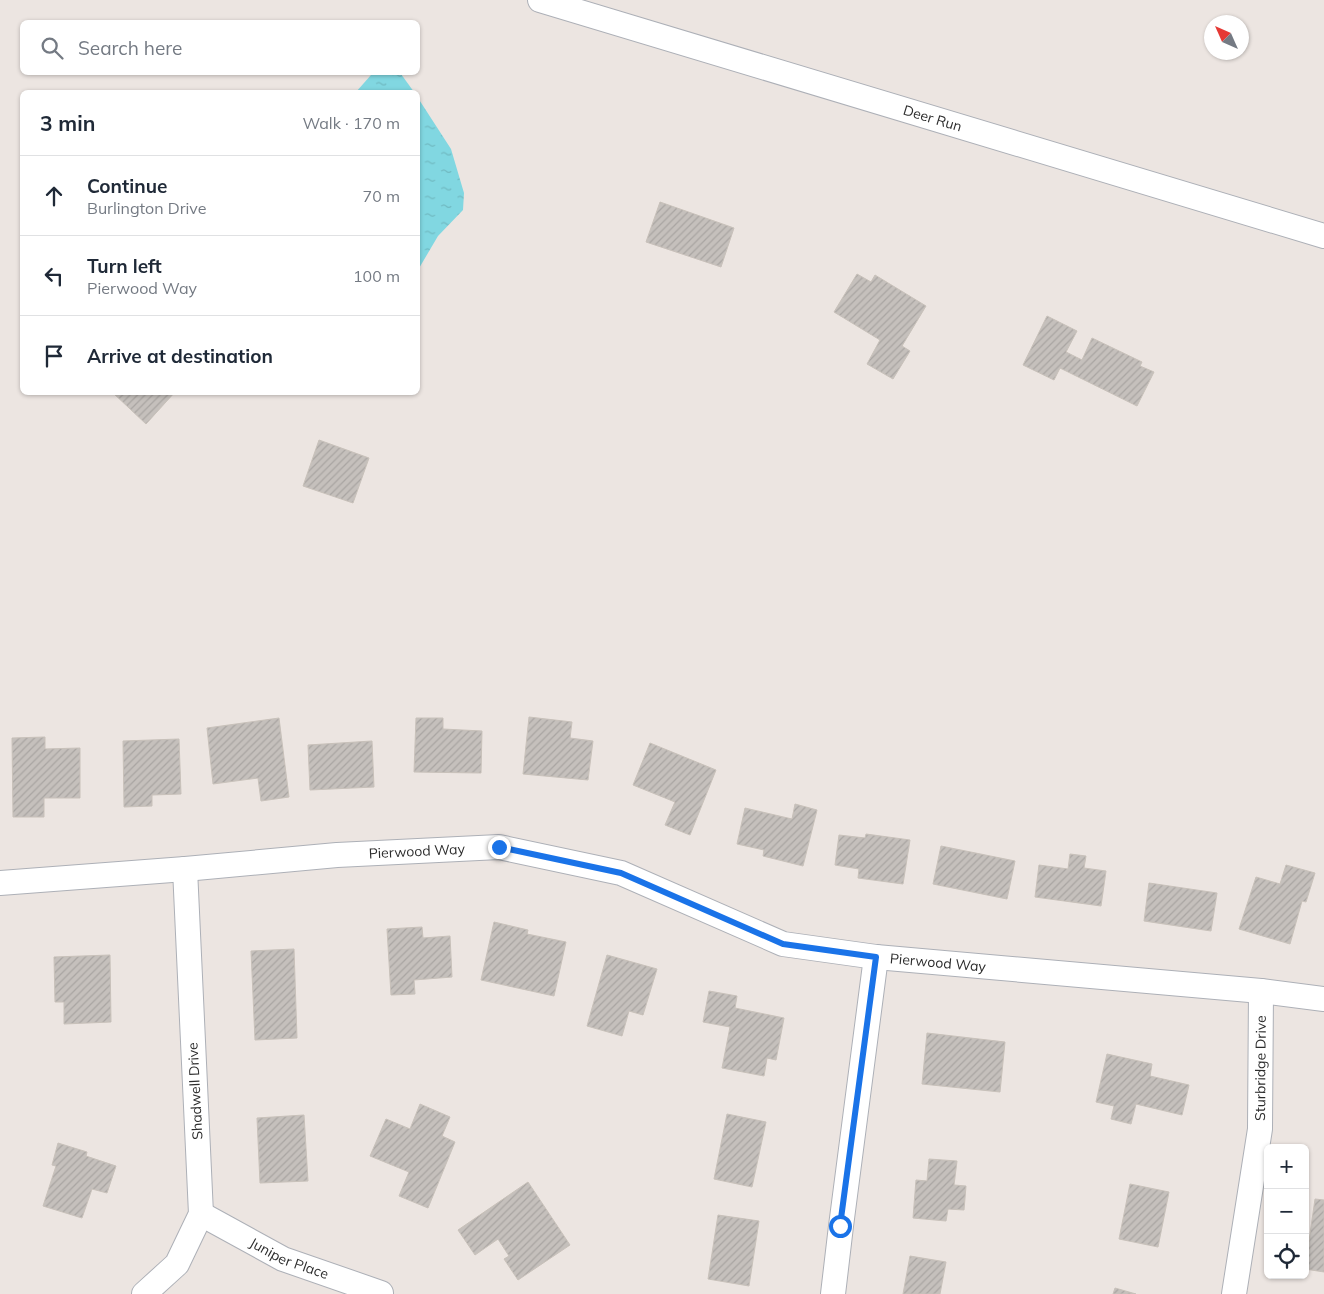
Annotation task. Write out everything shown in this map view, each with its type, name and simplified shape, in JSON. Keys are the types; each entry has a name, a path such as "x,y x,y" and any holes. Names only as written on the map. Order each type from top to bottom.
{"street":[{"name":"Deer Run","path":"540,0 1324,236"},
{"name":"Pierwood Way","path":"0,883 337,855 499,847 621,873 783,944 876,957 1261,991 1324,999"},
{"name":"Shadwell Drive","path":"144,1294 177,1264 200,1214 185,869"},
{"path":"833,1294 840,1226 876,957"},
{"name":"Sturbridge Drive","path":"1234,1294 1260,1129 1261,991"},
{"name":"Juniper Place","path":"200,1214 283,1259 381,1293"}],"water":[{"path":"371,75 402,75 413,90 358,90"},
{"path":"420,101 451,149 464,193 463,210 438,236 420,267"}],"building":[{"path":"660,202 734,228 721,267 646,242"},
{"path":"857,274 871,282 875,275 926,306 902,346 910,351 893,379 867,364 880,340 834,312"},
{"path":"1047,316 1077,331 1066,352 1082,360 1092,338 1142,362 1140,366 1154,372 1137,406 1060,368 1054,380 1023,365"},
{"path":"115,395 172,395 146,424"},
{"path":"319,440 369,458 353,503 303,486"},
{"path":"529,717 572,722 570,738 593,741 588,780 523,774"},
{"path":"279,718 289,797 261,801 258,778 213,784 207,728"},
{"path":"416,718 443,718 443,729 482,731 481,773 414,772"},
{"path":"45,737 45,749 80,748 80,798 44,798 44,817 13,817 12,738"},
{"path":"179,739 181,794 152,795 152,806 124,807 123,741"},
{"path":"372,741 374,787 310,790 308,745"},
{"path":"650,743 716,770 690,835 665,825 675,802 633,785"},
{"path":"795,804 817,810 803,866 763,856 764,850 737,844 745,808 792,819"},
{"path":"866,834 910,840 903,884 858,878 859,869 835,865 839,835 865,838"},
{"path":"941,846 1015,861 1007,899 933,884"},
{"path":"1070,854 1086,856 1084,868 1106,871 1101,906 1035,897 1039,865 1068,869"},
{"path":"1286,865 1315,873 1306,902 1302,901 1290,944 1239,929 1256,877 1280,884"},
{"path":"1149,883 1217,893 1211,931 1144,921"},
{"path":"494,922 528,930 527,934 566,942 554,996 481,980"},
{"path":"422,927 423,938 450,936 452,977 414,980 415,994 391,995 387,929"},
{"path":"294,949 297,1038 255,1040 251,951"},
{"path":"110,955 111,1022 64,1024 64,1002 55,1002 54,957"},
{"path":"607,955 657,969 643,1015 629,1011 622,1036 587,1026"},
{"path":"709,991 737,996 735,1008 784,1018 776,1060 767,1058 764,1076 722,1068 730,1027 703,1022"},
{"path":"927,1033 1005,1042 1000,1092 922,1084"},
{"path":"1107,1054 1152,1064 1150,1076 1189,1085 1182,1115 1136,1104 1131,1124 1111,1119 1114,1106 1096,1102"},
{"path":"420,1104 450,1117 442,1136 455,1142 428,1208 399,1196 409,1172 370,1156 386,1119 410,1129"},
{"path":"727,1114 766,1122 752,1187 714,1179"},
{"path":"304,1115 308,1181 260,1183 257,1118"},
{"path":"58,1143 87,1152 86,1156 116,1166 107,1193 92,1189 82,1218 43,1206 56,1166 52,1165"},
{"path":"929,1159 957,1161 954,1185 966,1186 964,1210 948,1209 946,1221 913,1218 916,1180 927,1181"},
{"path":"528,1182 570,1245 518,1280 504,1259 509,1256 498,1239 475,1255 458,1230"},
{"path":"1130,1184 1169,1192 1158,1247 1119,1239"},
{"path":"1315,1199 1324,1200 1324,1272 1309,1270 1309,1241"},
{"path":"718,1215 759,1221 749,1286 708,1279"},
{"path":"910,1256 946,1262 940,1294 903,1294"},
{"path":"1115,1288 1136,1294 1113,1294"}],"route":[{"path":"499,847 621,873 783,944 876,957 840,1226"}]}
